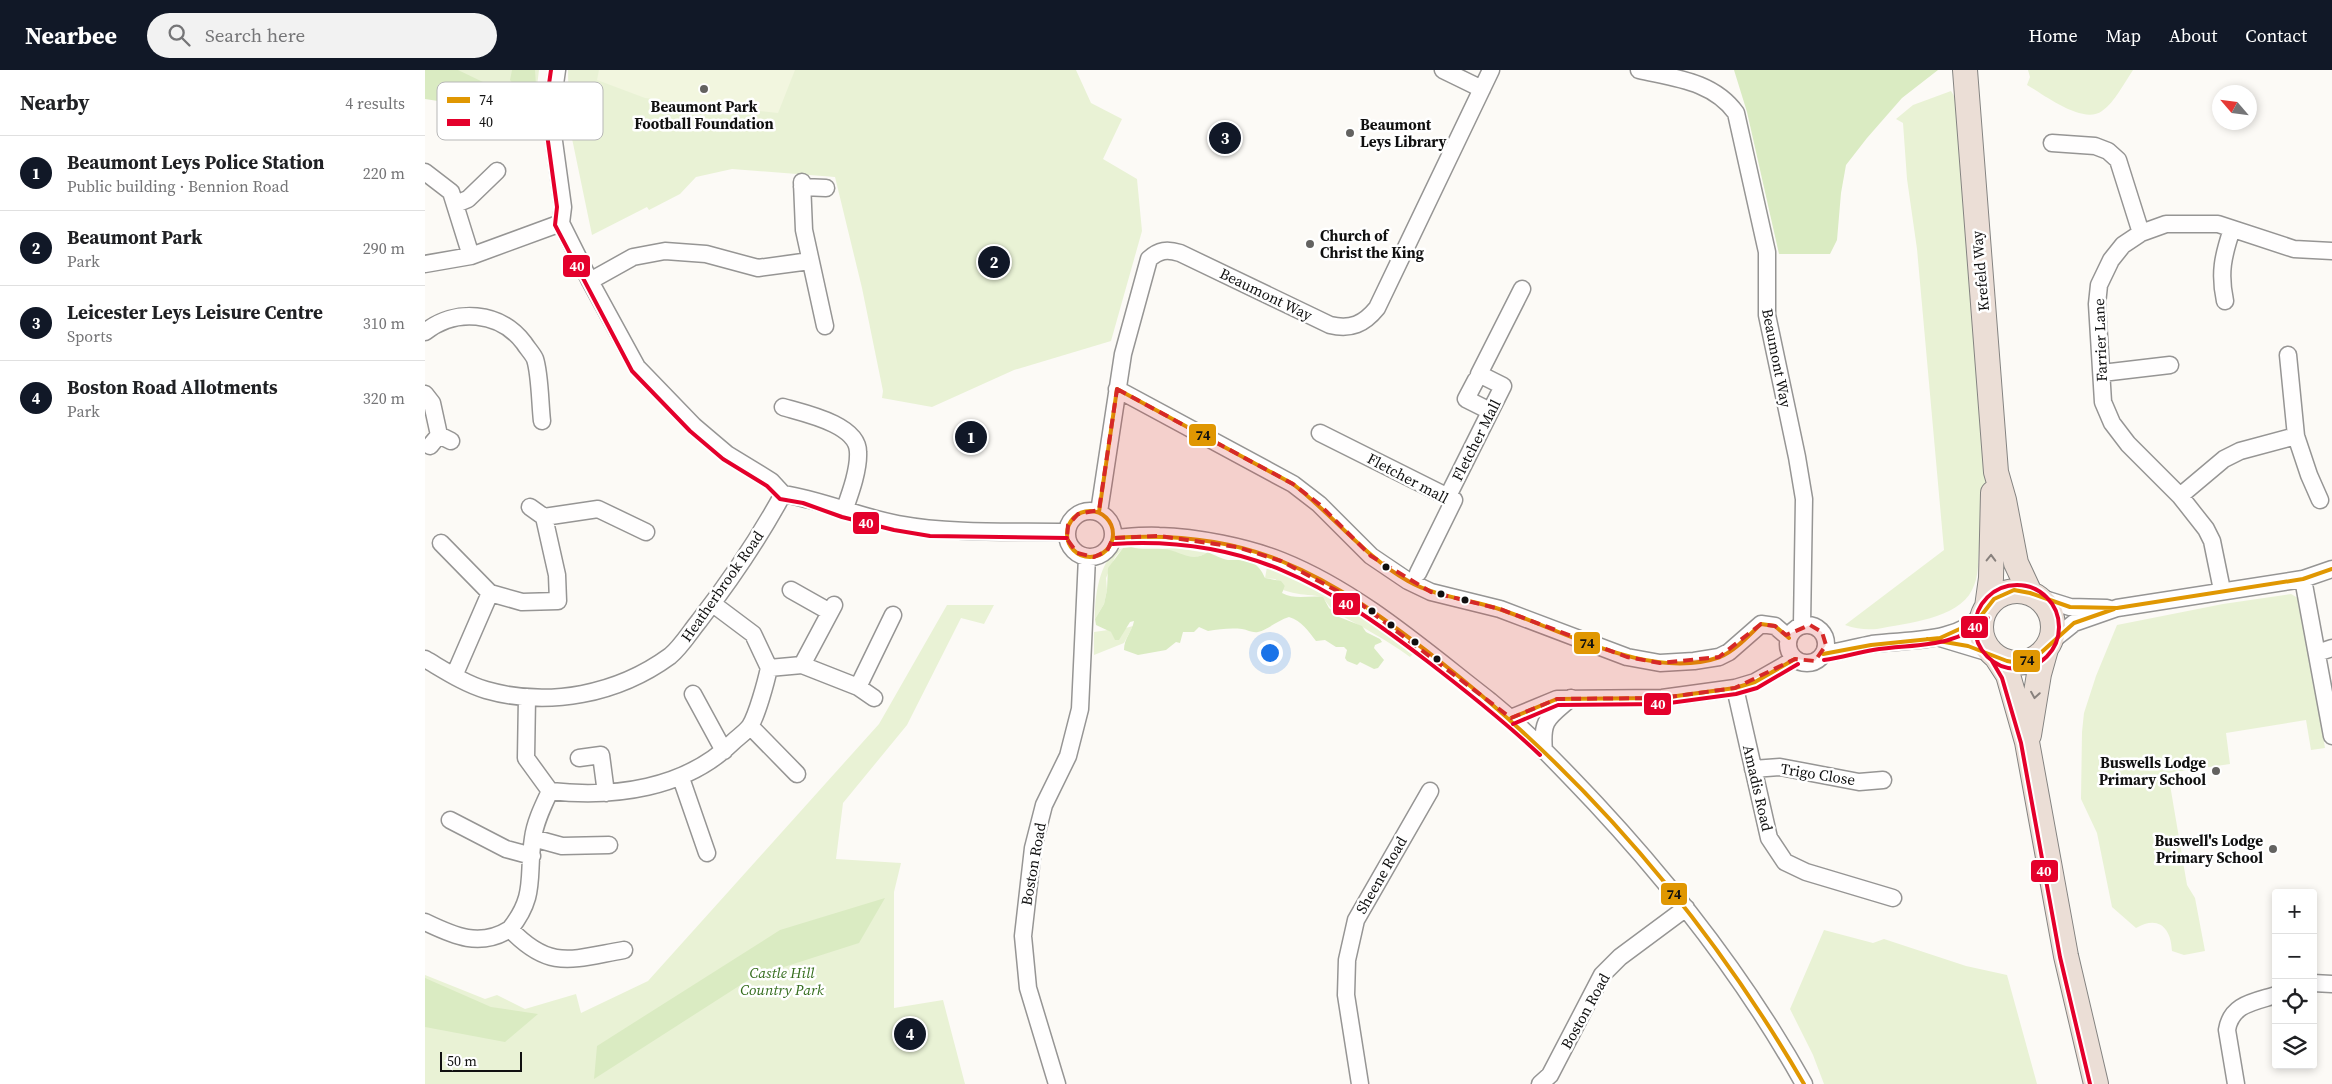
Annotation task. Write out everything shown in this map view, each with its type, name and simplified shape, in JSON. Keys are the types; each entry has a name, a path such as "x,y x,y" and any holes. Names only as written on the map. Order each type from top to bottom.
{"highway":[{"name":"Krefeld Way","path":"1965,70 1996,472 2004,500 2016,563 2034,595"},
{"name":"Krefeld Way","path":"1985,610 1991,578 1992,500 1996,472"},
{"path":"2027,742 2039,674 2053,622 2046,605 2034,595 2014,590 2002,594 1985,610 1981,630 1984,642 2008,674 2027,742 2066,956 2096,1084"},
{"path":"1995,656 2018,663 2029,661 2048,646"}],"street":[{"path":"1443,70 1482,89"},
{"name":"Beaumont Way","path":"1099,512 1123,352 1149,259 1155,253 1163,250 1180,253 1330,325 1350,327 1361,323 1377,308 1491,70"},
{"name":"Beaumont Way","path":"1639,70 1703,85 1721,96 1736,113 1767,252 1767,315 1797,456 1804,499 1802,626"},
{"path":"554,140 563,207 561,223 637,367 694,426 727,454 771,481 783,494 805,497 844,511 896,524 931,530 1067,532"},
{"path":"2052,143 2095,146 2108,150 2118,160 2141,233"},
{"path":"456,204 468,198 497,171"},
{"path":"425,172 451,192 471,256"},
{"path":"825,326 804,230 802,185 826,188"},
{"path":"425,264 471,256 561,223"},
{"name":"Farrier Lane","path":"2222,590 2212,541 2200,518 2128,444 2112,423 2103,402 2098,328 2099,285 2111,260 2123,245 2141,233 2165,224 2218,224 2293,249 2332,251"},
{"path":"2225,301 2221,280 2224,254 2233,229"},
{"path":"590,281 633,257 665,251 705,254 758,268 810,261"},
{"name":"Fletcher Mall","path":"1448,496 1503,386 1479,374 1522,289"},
{"path":"425,332 437,323 459,316 484,318 507,325 535,358 542,421"},
{"path":"2288,356 2296,436 2309,475 2320,500"},
{"path":"2102,372 2170,365"},
{"path":"1476,380 1466,399 1490,411"},
{"path":"1117,389 1293,484 1319,504 1371,556 1408,581 1431,592 1500,608 1627,657 1660,663 1694,662 1719,657 1729,652 1761,624 1775,626 1789,638"},
{"path":"425,394 432,402 440,441"},
{"path":"783,407 837,425 855,440 859,450 844,511"},
{"name":"Fletcher mall","path":"1320,433 1454,500 1418,573"},
{"path":"2180,496 2224,459 2240,451 2296,436"},
{"name":"Heatherbrook Road","path":"425,659 454,676 485,690 527,697 586,695 631,680 671,655 713,604 770,518 783,494"},
{"path":"530,507 544,516 598,510 646,532"},
{"path":"1085,511 1099,512 1111,523 1113,538 1107,551 1094,557 1087,557 1077,553 1070,546 1067,532 1068,525 1078,514 1085,511"},
{"path":"441,542 490,593 522,602 558,601 557,575 544,516"},
{"path":"1113,538 1159,536 1198,541 1237,547 1281,561 1323,580 1359,602 1511,718 1625,836 1687,908 1746,989 1804,1084"},
{"name":"Boston Road","path":"1057,1084 1028,988 1023,936 1033,848 1044,806 1069,756 1080,709 1087,557"},
{"path":"2048,646 2074,623 2117,608 2222,590 2303,579 2332,569"},
{"path":"2303,579 2324,650 2332,736"},
{"path":"791,590 832,608 802,665"},
{"path":"454,676 490,593"},
{"path":"2034,595 2070,607 2117,608"},
{"path":"527,697 525,758 550,791 584,795 623,792 681,778 724,751 750,726 769,668 753,634 713,604"},
{"path":"1825,647 1871,645 1940,638 1977,621 1985,610"},
{"path":"858,687 893,615"},
{"path":"1810,625 1818,628 1825,647 1815,662 1805,663 1795,659 1788,646 1789,638 1793,631 1802,626 1810,625"},
{"path":"1940,638 1995,656"},
{"path":"1511,718 1557,698 1662,698 1735,688 1755,682 1795,659"},
{"path":"769,668 802,665 858,687 873,698"},
{"name":"Amadis Road","path":"1735,688 1769,838 1785,862 1806,872 1893,898"},
{"path":"693,694 724,751"},
{"path":"1544,751 1542,729 1552,714 1572,697"},
{"path":"750,726 797,774"},
{"path":"579,758 601,755 606,793"},
{"name":"Trigo Close","path":"1753,769 1780,767 1859,782 1883,780"},
{"path":"681,778 707,853"},
{"path":"425,922 459,938 485,939 501,935 510,929 521,915 529,898 533,838 539,814 550,791"},
{"name":"Sheene Road","path":"1359,1084 1346,995 1347,960 1356,920 1429,791"},
{"path":"450,820 506,849 532,856"},
{"path":"533,838 562,846 609,845"},
{"name":"Boston Road","path":"1540,1084 1550,1075 1602,975 1620,958 1687,908"},
{"path":"510,929 538,954 559,959 576,959 624,950"},
{"path":"2317,983 2332,984"},
{"path":"2236,1084 2227,1030 2229,1021 2239,1007 2272,996"}],"highlighted area":[{"path":"1117,389 1293,484 1319,504 1371,556 1431,592 1500,609 1627,657 1660,663 1719,657 1761,624 1775,626 1786,635 1810,625 1822,632 1826,645 1815,661 1795,659 1735,688 1662,698 1557,699 1511,718 1358,602 1281,561 1237,547 1159,536 1113,538 1107,551 1094,557 1077,553 1067,539 1068,525 1078,514 1099,510"}],"green space":[{"path":"425,70 539,70 538,82 437,83 425,78"},
{"path":"425,70 458,70 483,82 437,82 437,101 425,99"},
{"path":"512,70 535,70 536,82 512,82 510,80"},
{"path":"568,70 1076,70 1091,103 1122,119 1103,159 1137,179 1142,231 1111,341 1014,370 932,407 882,398 883,391 862,288 835,177 732,169 696,177 680,194 649,210 647,207 592,235 572,140 603,140 603,82 568,82"},
{"name":"Beaumont Park Football Foundation","path":"599,70 795,70 778,113 645,98 597,80"},
{"path":"1734,70 1938,70 1902,98 1846,165 1841,193 1837,240 1830,254 1779,254 1747,112"},
{"path":"2028,70 2133,70 2107,107 2094,114 2085,114 2074,112 2064,107 2027,85 2030,77"},
{"path":"1951,91 1954,96 1961,97 1986,426 1986,548 1979,548 1977,575 1972,590 1965,600 1955,607 1943,614 1916,622 1877,629 1857,628 1845,625 1944,550 1917,249 1907,179 1903,123 1896,119 1913,105"},
{"path":"1123,548 1115,557 1106,578 1107,590 1104,604 1095,619 1097,589 1104,567 1115,552"},
{"path":"1123,548 1169,550 1191,557 1208,552 1228,560 1240,560 1255,564 1265,578 1281,581 1285,586 1282,593 1297,597 1323,597 1329,608 1339,617 1362,626 1366,632 1380,639 1382,642 1375,645 1374,648 1384,660 1378,668 1374,669 1360,662 1357,665 1347,661 1345,658 1347,650 1344,647 1336,647 1325,640 1316,641 1301,624 1289,617 1258,632 1242,629 1208,631 1199,627 1194,632 1183,632 1180,643 1176,642 1166,650 1138,655 1124,650 1125,642 1134,621 1130,622 1119,640 1115,640 1111,632 1096,625 1095,619 1104,604 1108,568"},
{"path":"1176,548 1207,553 1201,556 1190,557 1162,549"},
{"path":"1267,567 1299,578 1334,597 1414,653 1410,657 1334,611 1320,597 1283,590 1285,586 1275,579 1265,578"},
{"path":"2291,594 2298,598 2301,604 2325,748 2311,750 2306,720 2226,733 2230,764 2168,773 2187,885 2195,898 2205,951 2184,955 2172,951 2169,935 2162,926 2157,923 2151,923 2136,928 2112,907 2097,833 2081,799 2084,713 2096,676 2117,625 2223,604"},
{"name":"Castle Hill Country Park","path":"947,605 994,605 984,624 961,618 907,725 843,803 836,859 901,863 894,892 894,1008 943,1000 965,1084 425,1084 425,975 485,999 497,995 525,1009 576,994 581,1013 648,981 879,724"},
{"path":"1133,626 1124,643 1094,655 1094,632 1108,630 1111,632"},
{"path":"885,898 859,943 753,977 594,1079 597,1046 780,930"},
{"path":"1824,930 1873,943 1884,939 1966,966 2007,975 2037,1084 1824,1084 1813,1055 1790,1009"},
{"path":"425,978 491,1007 538,1014 505,1042 425,1027"}],"transit line":[{"name":"40","path":"549,82 551,70"},
{"name":"40","path":"548,140 557,207 555,225 632,371 690,431 723,459 767,486 780,499 803,503 842,517 894,530 930,536 1067,538"},
{"name":"74","path":"1099,512 1117,389 1293,484 1377,560 1419,587 1502,610 1609,651 1666,663 1694,663 1720,657 1736,647 1761,624 1775,626 1789,638"},
{"name":"74","path":"1095,511 1099,512 1109,521 1112,525 1113,534 1112,543 1103,553 1095,557 1085,557 1077,553 1068,543 1067,529 1071,521 1081,512 1095,511"},
{"name":"74","path":"1113,538 1156,537 1199,540 1240,548 1281,561 1343,592 1437,659 1492,704 1544,752 1594,802 1641,854 1685,908 1727,965 1767,1023 1804,1084"},
{"name":"40","path":"1113,544 1160,543 1204,548 1244,557 1282,570 1319,588 1390,633 1485,706 1540,755"},
{"name":"74","path":"1823,654 1871,645 1940,638 1977,621 1994,599 2014,590 2030,593 2070,607 2117,608 2303,579 2332,569"},
{"name":"40","path":"2017,585 2033,588 2047,597 2056,611 2059,627 2056,643 2047,657 2033,666 2017,669 2001,666 1987,657 1978,643 1975,627 1978,611 1987,597 2001,588 2017,585"},
{"name":"74","path":"1927,639 1968,646 2007,661 2019,663 2035,658 2074,623 2114,609"},
{"name":"40","path":"1824,660 1873,650 1947,640 1961,636 1988,618"},
{"name":"74","path":"1511,718 1557,699 1662,698 1735,688 1755,682 1795,659"},
{"name":"40","path":"1992,661 2002,678 2021,743 2060,957 2090,1084"},
{"name":"40","path":"1513,724 1558,705 1662,704 1736,694 1757,688 1798,664"}],"place":[{"name":"Beaumont Park Football Foundation","path":"704,89"},
{"name":"Beaumont Leys Library","path":"1350,133"},
{"name":"Leicester Leys Leisure Centre","path":"1225,138"},
{"name":"Church of Christ the King","path":"1310,244"},
{"name":"Beaumont Park","path":"994,262"},
{"name":"Beaumont Leys Police Station","path":"971,437"},
{"name":"Buswells Lodge Primary School","path":"2216,771"},
{"name":"Buswell's Lodge Primary School","path":"2273,849"},
{"name":"Boston Road Allotments","path":"910,1034"}]}
